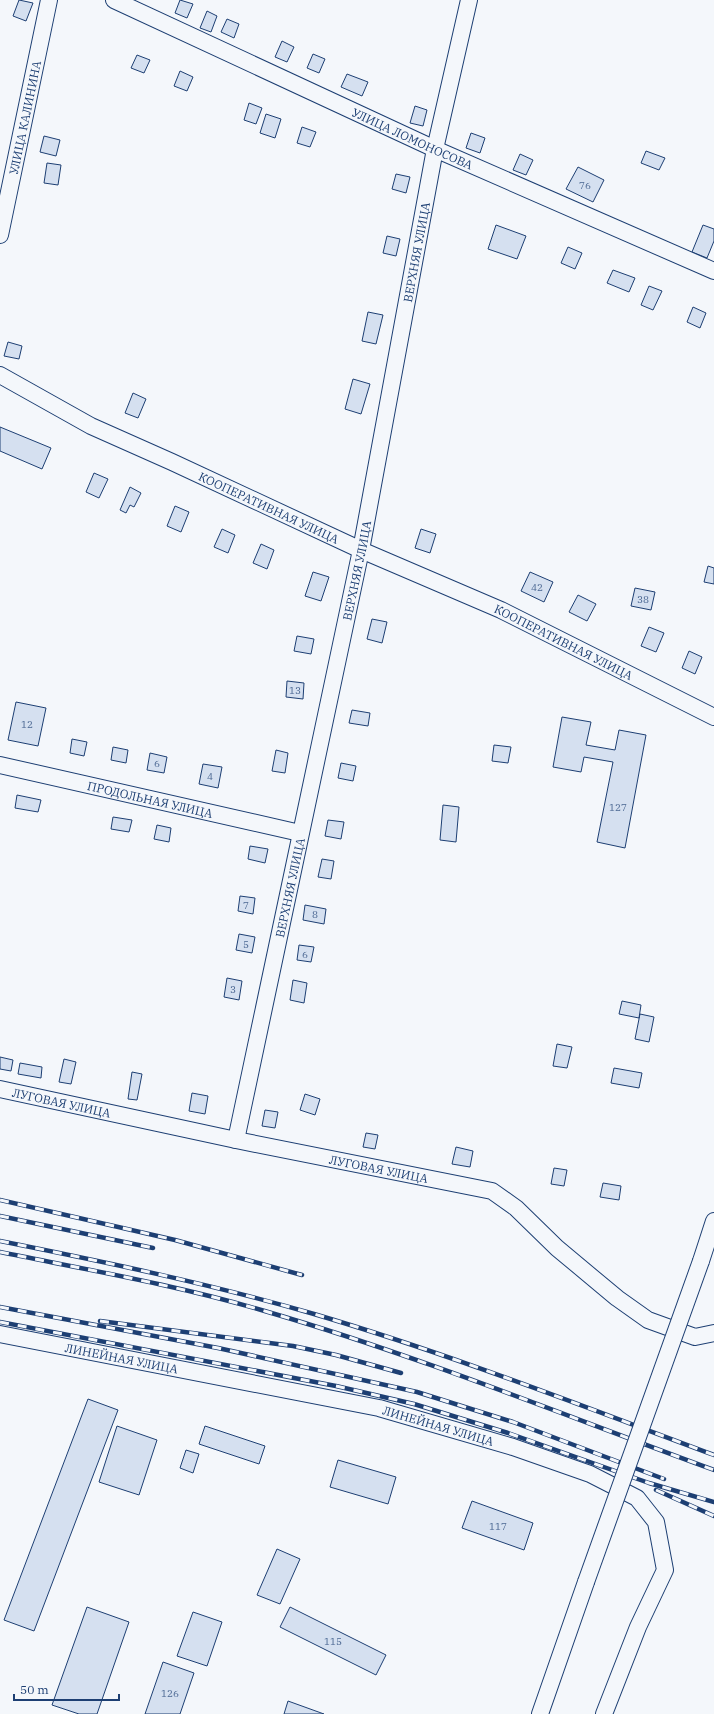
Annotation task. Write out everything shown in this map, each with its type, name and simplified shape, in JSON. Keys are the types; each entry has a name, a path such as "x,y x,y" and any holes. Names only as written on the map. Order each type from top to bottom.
{"street":[{"name":"УЛИЦА КАЛИНИНА","path":"0,235 49,0"},
{"name":"УЛИЦА ЛОМОНОСОВА","path":"114,0 435,149 714,271"},
{"name":"ВЕРХНЯЯ УЛИЦА","path":"236,1140 361,550 435,149 469,0"},
{"name":"КООПЕРАТИВНАЯ УЛИЦА","path":"0,375 91,426 361,550 501,610 714,717"},
{"name":"ПРОДОЛЬНАЯ УЛИЦА","path":"0,765 300,833"},
{"name":"ЛУГОВАЯ УЛИЦА","path":"0,1089 236,1140 492,1191 516,1208 557,1248 617,1298 648,1320 695,1338 714,1333"},
{"path":"540,1714 714,1221"},
{"name":"ЛИНЕЙНАЯ УЛИЦА","path":"0,1334 378,1408 512,1447 590,1474 637,1498 656,1522 665,1570 638,1627 604,1714"}],"building":[{"path":"19,0 33,3 26,21 13,16"},
{"path":"180,0 193,4 187,18 175,13"},
{"path":"207,11 217,16 211,32 200,28"},
{"path":"227,19 239,24 234,38 221,32"},
{"path":"282,41 294,47 287,62 275,57"},
{"path":"313,54 325,59 319,73 307,68"},
{"path":"137,55 150,60 144,73 131,68"},
{"path":"180,71 193,77 187,91 174,86"},
{"path":"347,74 368,82 362,96 341,87"},
{"path":"249,103 262,108 256,124 244,120"},
{"path":"415,106 427,110 423,126 410,123"},
{"path":"266,114 281,119 275,138 260,133"},
{"path":"302,127 316,132 310,147 297,143"},
{"path":"471,133 485,138 480,153 466,148"},
{"path":"44,136 60,140 56,156 40,152"},
{"path":"646,151 665,158 659,170 641,163"},
{"path":"520,154 533,160 526,175 513,170"},
{"path":"47,163 61,165 58,185 44,183"},
{"path":"578,167 604,180 593,202 566,189"},
{"path":"396,174 410,177 406,193 392,189"},
{"path":"496,225 526,236 517,259 488,249"},
{"path":"703,225 714,229 714,241 707,258 692,252"},
{"path":"387,236 400,239 396,256 383,253"},
{"path":"568,247 582,253 575,269 561,263"},
{"path":"613,270 635,278 629,292 607,283"},
{"path":"649,286 662,291 653,310 641,305"},
{"path":"693,307 706,313 700,328 687,322"},
{"path":"368,312 383,315 376,344 362,341"},
{"path":"8,342 22,346 19,359 4,356"},
{"path":"353,379 370,384 361,414 345,409"},
{"path":"133,393 146,399 138,418 125,413"},
{"path":"0,427 51,448 42,469 0,451"},
{"path":"94,473 108,479 99,498 86,492"},
{"path":"130,487 141,493 134,507 130,505 126,513 120,510"},
{"path":"175,506 189,512 181,532 167,526"},
{"path":"222,529 235,535 228,553 214,547"},
{"path":"421,529 436,534 430,553 415,548"},
{"path":"261,544 274,550 267,569 253,563"},
{"path":"708,566 714,568 714,584 704,582"},
{"path":"313,572 329,577 321,601 305,596"},
{"path":"530,572 553,582 544,602 521,591"},
{"path":"635,588 655,592 651,610 631,606"},
{"path":"578,595 596,604 587,621 569,612"},
{"path":"372,619 387,622 382,643 367,639"},
{"path":"649,627 664,633 656,652 641,646"},
{"path":"297,636 314,639 311,654 294,651"},
{"path":"689,651 702,657 695,674 682,668"},
{"path":"287,681 304,683 303,699 286,697"},
{"path":"16,702 46,708 38,746 8,740"},
{"path":"352,710 370,713 368,726 349,723"},
{"path":"562,717 591,722 586,745 615,750 619,730 646,735 625,848 597,842 613,762 584,757 581,772 553,767"},
{"path":"72,739 87,742 84,756 70,753"},
{"path":"494,745 511,747 508,763 492,761"},
{"path":"113,747 128,750 126,763 111,760"},
{"path":"276,750 288,753 285,773 272,771"},
{"path":"150,753 167,757 164,773 147,770"},
{"path":"341,763 356,766 353,781 338,778"},
{"path":"203,764 222,767 218,788 199,784"},
{"path":"17,795 41,800 38,812 15,808"},
{"path":"443,805 459,807 456,842 440,840"},
{"path":"113,817 132,820 129,832 111,829"},
{"path":"328,820 344,822 341,839 325,836"},
{"path":"157,825 171,828 169,842 154,839"},
{"path":"250,846 268,849 265,863 248,859"},
{"path":"322,859 334,861 331,879 318,877"},
{"path":"240,896 255,898 253,914 238,911"},
{"path":"305,905 326,909 324,924 303,920"},
{"path":"239,934 255,937 252,953 236,950"},
{"path":"299,945 314,947 311,962 297,960"},
{"path":"227,978 242,981 239,1000 224,997"},
{"path":"293,980 307,983 304,1003 290,1000"},
{"path":"622,1001 641,1005 639,1018 619,1014"},
{"path":"640,1014 654,1017 649,1042 635,1039"},
{"path":"557,1044 572,1047 567,1068 553,1066"},
{"path":"0,1057 13,1060 11,1071 0,1069"},
{"path":"64,1059 76,1062 71,1084 59,1082"},
{"path":"20,1063 42,1067 41,1078 18,1074"},
{"path":"614,1068 642,1073 639,1088 611,1083"},
{"path":"132,1072 142,1074 137,1100 128,1099"},
{"path":"192,1093 208,1096 205,1114 189,1111"},
{"path":"305,1094 320,1099 315,1115 300,1110"},
{"path":"265,1110 278,1112 275,1128 262,1126"},
{"path":"366,1133 378,1135 375,1149 363,1147"},
{"path":"456,1147 473,1151 470,1167 452,1164"},
{"path":"554,1168 567,1170 564,1186 551,1184"},
{"path":"603,1183 621,1186 619,1200 600,1197"},
{"path":"88,1399 118,1410 34,1631 4,1620"},
{"path":"117,1426 157,1440 139,1495 99,1482"},
{"path":"205,1426 265,1446 259,1464 199,1444"},
{"path":"186,1450 199,1454 193,1473 180,1468"},
{"path":"338,1460 396,1477 388,1504 330,1487"},
{"path":"472,1501 533,1523 524,1550 462,1528"},
{"path":"277,1549 300,1559 280,1604 257,1595"},
{"path":"87,1607 129,1622 97,1714 79,1714 52,1705"},
{"path":"290,1607 386,1655 376,1675 280,1627"},
{"path":"193,1612 222,1622 207,1666 177,1656"},
{"path":"163,1662 194,1673 180,1714 145,1714"},
{"path":"288,1701 324,1714 284,1714"}],"railway":[{"path":"0,1200 175,1240 302,1275"},
{"path":"0,1216 153,1248"},
{"path":"0,1241 197,1283 314,1314 466,1363 714,1455"},
{"path":"0,1252 202,1294 324,1329 492,1387 714,1470"},
{"path":"0,1307 218,1348 417,1392 513,1422 664,1479"},
{"path":"100,1321 293,1346 336,1355 401,1373"},
{"path":"0,1322 336,1386 414,1404 508,1433 649,1483 714,1502"},
{"path":"656,1490 714,1516"}]}
